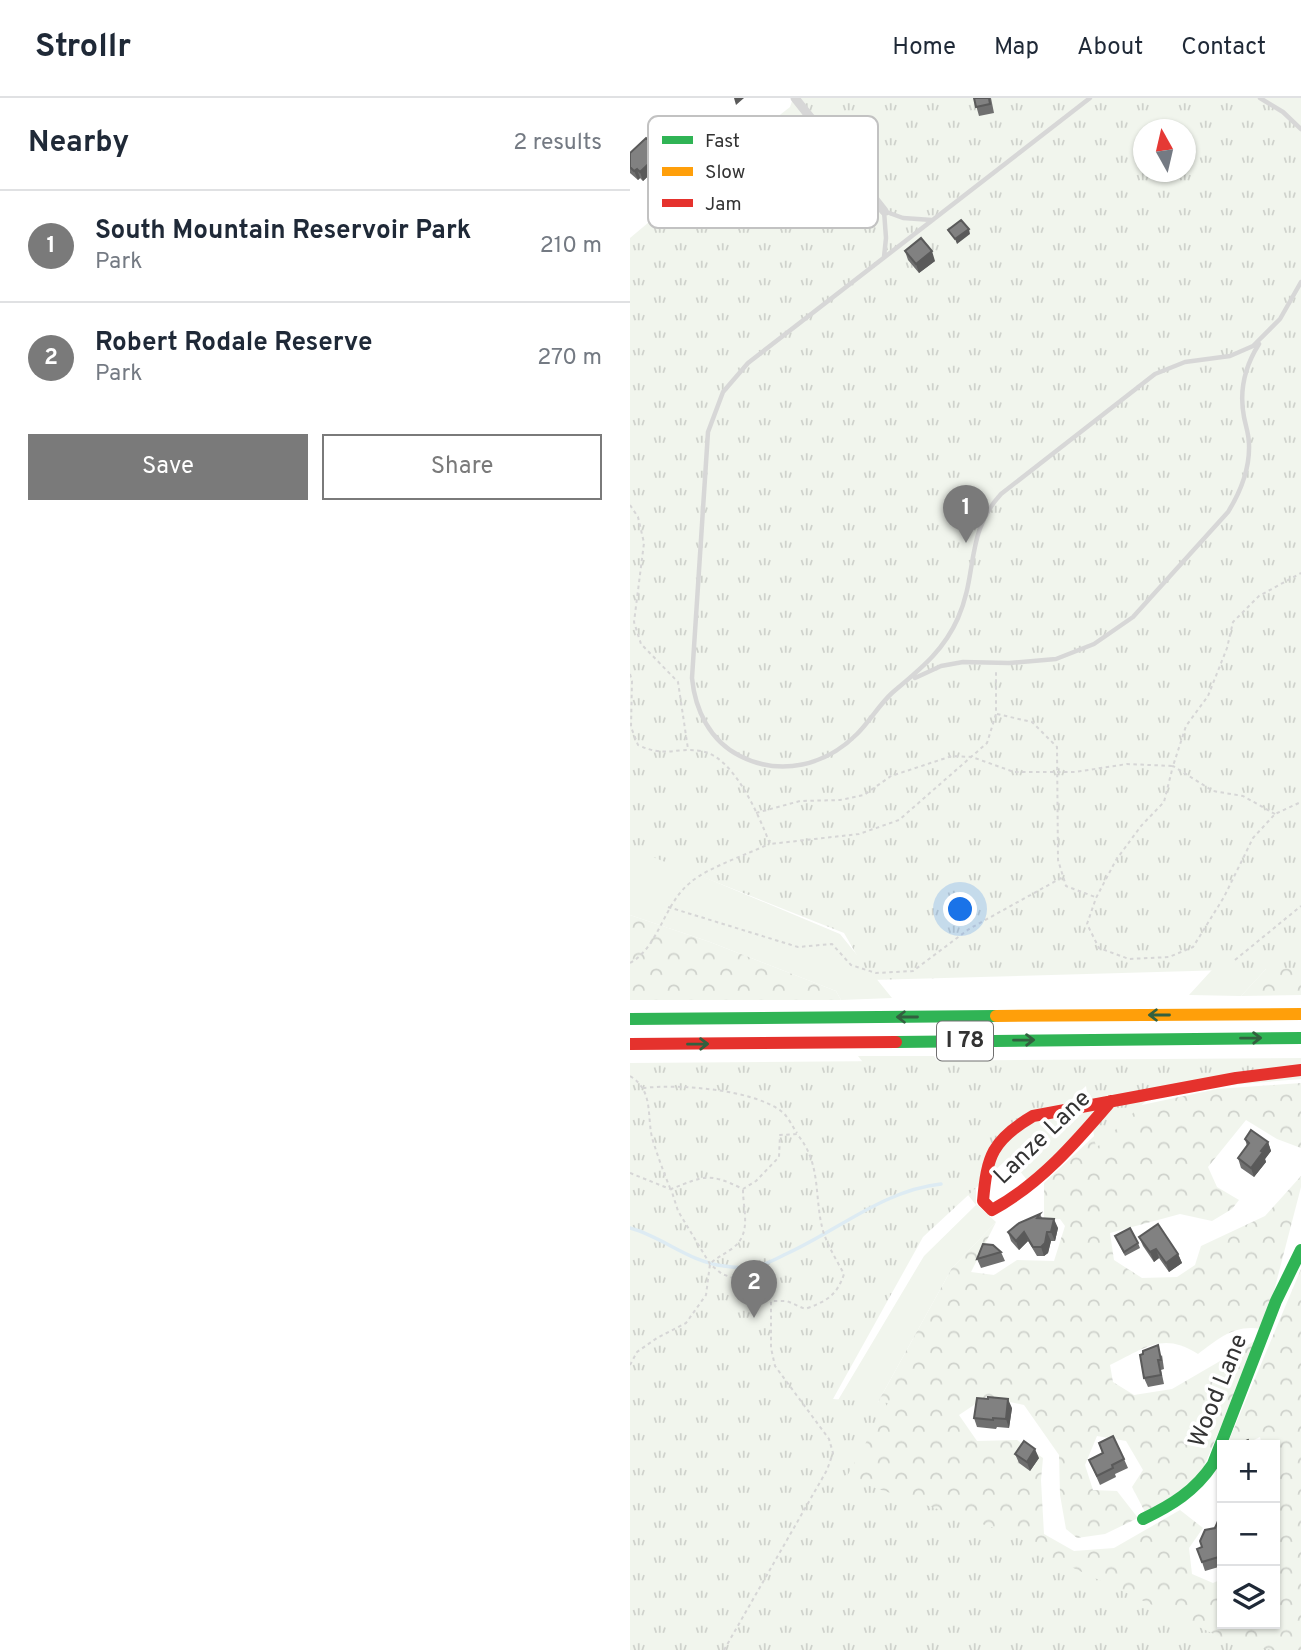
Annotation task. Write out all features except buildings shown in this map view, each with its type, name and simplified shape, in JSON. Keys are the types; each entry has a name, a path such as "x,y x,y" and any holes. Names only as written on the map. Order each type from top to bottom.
{"main road":[{"name":"I 78","path":"630,1019 1301,1014"},
{"name":"I 78","path":"630,1044 1301,1038"},
{"name":"Lanze Lane","path":"1111,1101 1081,1136 1018,1195 992,1210 986,1206 983,1201 986,1166 1000,1141 1014,1127 1033,1116 1111,1101 1236,1078 1301,1070"},
{"name":"Wood Lane","path":"1143,1519 1181,1500 1196,1487 1213,1464 1276,1301 1301,1250"}],"street":[{"path":"795,98 809,116"},
{"path":"878,203 884,211"}],"lane":[{"path":"1090,98 748,363 733,379 716,408 708,432 692,678 697,706 704,720 724,745 751,761 782,767 816,761 839,749 859,732 877,708 930,661 957,621 966,599 976,534 991,505 1001,494 1155,374 1185,362 1230,356 1242,352 1263,338"},
{"path":"1260,98 1283,111 1301,129"},
{"path":"884,258 884,211 904,218 932,220"},
{"path":"908,681 941,666 963,662 1032,663 1056,659 1094,644 1133,617 1228,512 1241,488 1248,463 1249,445 1242,401 1243,384 1252,355 1280,318 1301,282"}],"path":[{"path":"630,505 638,517 643,543 634,622 641,644 678,682 688,750"},
{"path":"1301,573 1259,596 1233,622 1227,648 1208,696 1186,726 1164,802 1141,826 1116,860 1096,898 1087,924 1099,948 1129,959 1169,957 1193,947 1224,897 1253,838 1275,814 1301,802"},
{"path":"630,964 638,959 653,940 668,907 691,881 770,844 859,834 899,820 987,743 996,714 995,662"},
{"path":"630,674 631,727 638,745 655,753 704,751 721,759 738,779 770,844"},
{"path":"996,714 1032,722 1057,747 1058,849 1063,877 1066,886 1096,898"},
{"path":"756,813 800,801 840,800 864,795 891,776 952,756 972,757 1014,772 1074,772 1127,764 1173,766 1213,791 1243,796 1275,814"},
{"path":"668,907 798,947 832,944 850,965 876,972 913,971 970,929 1063,877"},
{"path":"1235,960 1301,906"},
{"path":"630,1076 643,1088 649,1107 652,1138 678,1211 710,1264 722,1275 758,1287 771,1301 771,1348 775,1366 829,1438 833,1453 814,1493 724,1650"},
{"path":"643,1088 666,1086 753,1096 783,1112 806,1145 813,1159 824,1234 844,1274 839,1289 826,1301 805,1310 787,1301 771,1301"},
{"path":"743,1189 756,1181 779,1157 780,1136 797,1134"},
{"path":"630,1172 671,1189 706,1176 721,1178 743,1189"},
{"path":"630,1365 637,1352 686,1323 706,1296 710,1264 719,1255 734,1247 747,1225 743,1189"}],"green space":[{"path":"793,98 1301,98 1301,968 871,980 844,933 630,848 630,238 648,223 648,228 878,228 878,116 779,116 790,107"},
{"path":"630,846 840,934 892,998 841,1000 836,991 710,942 630,915"},
{"path":"630,915 710,942 836,991 841,1000 630,1000"},
{"path":"1301,931 1241,996 1189,995 1242,937"},
{"path":"1301,931 1301,995 1241,996"},
{"path":"858,1056 934,1056 991,1147 976,1165 976,1204 996,1222 952,1268 741,1650 689,1650 924,1256 976,1205"},
{"path":"1301,1058 1301,1079 1217,1086 1150,1097 1096,1148 1086,1086 923,1237 833,1399 888,1403 846,1478 1053,1548 1050,1557 1233,1643 1272,1650 630,1650 630,1063"},
{"path":"1301,1083 1301,1148 1277,1139 1246,1120 1208,1167 1217,1187 1239,1200 1232,1209 1212,1221 1180,1214 1110,1233 1114,1260 1142,1278 1177,1277 1195,1265 1201,1246 1265,1216 1301,1176 1301,1187 1273,1295 1261,1329 1235,1331 1198,1354 1185,1347 1163,1343 1143,1348 1110,1365 1113,1382 1134,1395 1172,1389 1258,1339 1202,1471 1181,1494 1145,1512 1132,1487 1143,1470 1126,1441 1097,1436 1085,1465 1093,1490 1117,1491 1138,1518 1105,1534 1077,1538 1066,1529 1060,1495 1059,1455 1024,1405 986,1397 959,1415 977,1441 1017,1440 1043,1458 1041,1480 1044,1534 1074,1551 1114,1548 1180,1510 1203,1528 1189,1548 1192,1574 1213,1583 1217,1581 1217,1629 1280,1629 1280,1440 1261,1440 1260,1437 1254,1440 1229,1440 1301,1269 1301,1650 741,1650 952,1268 996,1222 971,1272 994,1275 1017,1260 1054,1261 1065,1226 1060,1219 1044,1220 1044,1183 1123,1109 1217,1089"},
{"path":"1090,1110 1091,1121 1077,1137 1027,1180 1019,1170 1005,1161 1052,1117"}],"waterway":[{"path":"630,1228 711,1264 752,1267 770,1262 805,1245 900,1194 941,1184"}],"traffic: fast":[{"path":"630,1019 996,1016"},
{"path":"896,1042 1301,1038"},
{"path":"1143,1519 1182,1496 1199,1482 1213,1464 1276,1301 1301,1250"}],"traffic: slow":[{"path":"996,1016 1301,1014"}],"traffic: jam":[{"path":"630,1044 896,1042"},
{"path":"1111,1101 1098,1116 1071,1147 1026,1188 992,1210 983,1201 987,1172 994,1151 1008,1133 1033,1116 1236,1078 1301,1070"}],"place":[{"name":"South Mountain Reservoir Park","path":"966,543"},
{"name":"Robert Rodale Reserve","path":"754,1318"}]}
